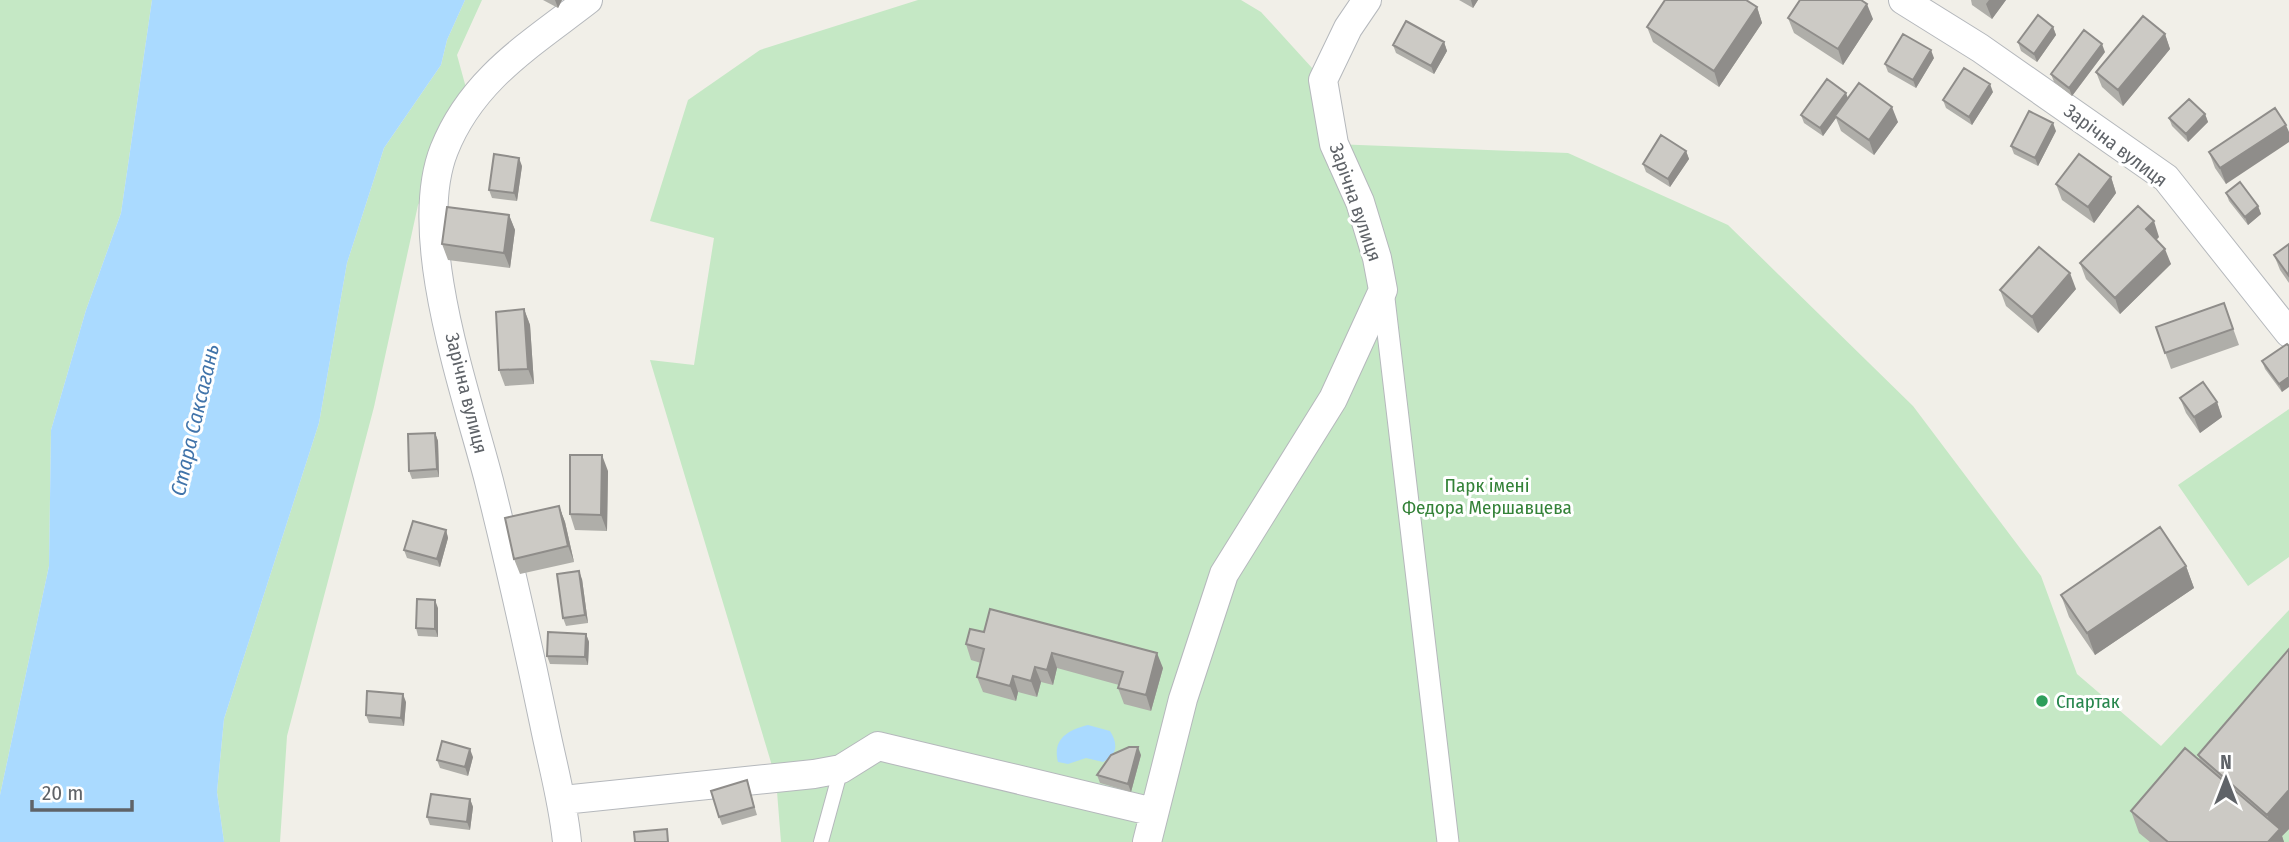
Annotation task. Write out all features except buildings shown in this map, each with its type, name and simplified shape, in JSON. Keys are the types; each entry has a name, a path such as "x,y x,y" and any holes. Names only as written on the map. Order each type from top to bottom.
{"street":[{"name":"Зарічна вулиця","path":"567,842 563,800 520,606 445,307 432,237 432,212 443,152 465,107 488,78 588,0"},
{"name":"Зарічна вулиця","path":"1367,0 1349,28 1323,79 1334,144 1360,202 1377,258 1383,290"},
{"name":"Зарічна вулиця","path":"1903,0 2070,108 2166,178 2289,333"},
{"path":"1147,842 1183,699 1223,574 1333,399 1383,290"},
{"path":"1383,290 1448,842"},
{"path":"563,800 814,774 841,769 878,746 1154,812"}],"lane":[{"path":"821,842 841,769"}],"green space":[{"path":"0,0 152,0 121,213 86,310 51,430 49,566 0,795"},
{"path":"465,0 482,0 457,55 471,106 418,205 374,407 287,736 280,842 224,842 217,792 224,719 319,423 347,263 384,148 441,65 447,40"},
{"name":"Парк імені Федора Мершавцева","path":"918,0 1241,0 1261,12 1323,80 1334,144 1568,153 1728,225 1913,406 2041,576 2077,674 2161,746 2289,610 2289,842 781,842 776,779 650,360 694,365 714,238 650,221 688,100 760,50"},
{"path":"2289,409 2289,557 2248,586 2178,485"}],"water":[{"name":"Стара Саксагань","path":"152,0 465,0 447,40 441,65 384,148 347,263 319,423 224,719 217,792 224,842 0,842 0,795 49,566 51,430 86,310 121,213"},
{"path":"1088,725 1110,731 1115,744 1112,756 1103,762 1086,758 1068,764 1058,762 1057,747 1063,737"}],"place":[{"name":"Спартак","path":"2042,701"}]}
